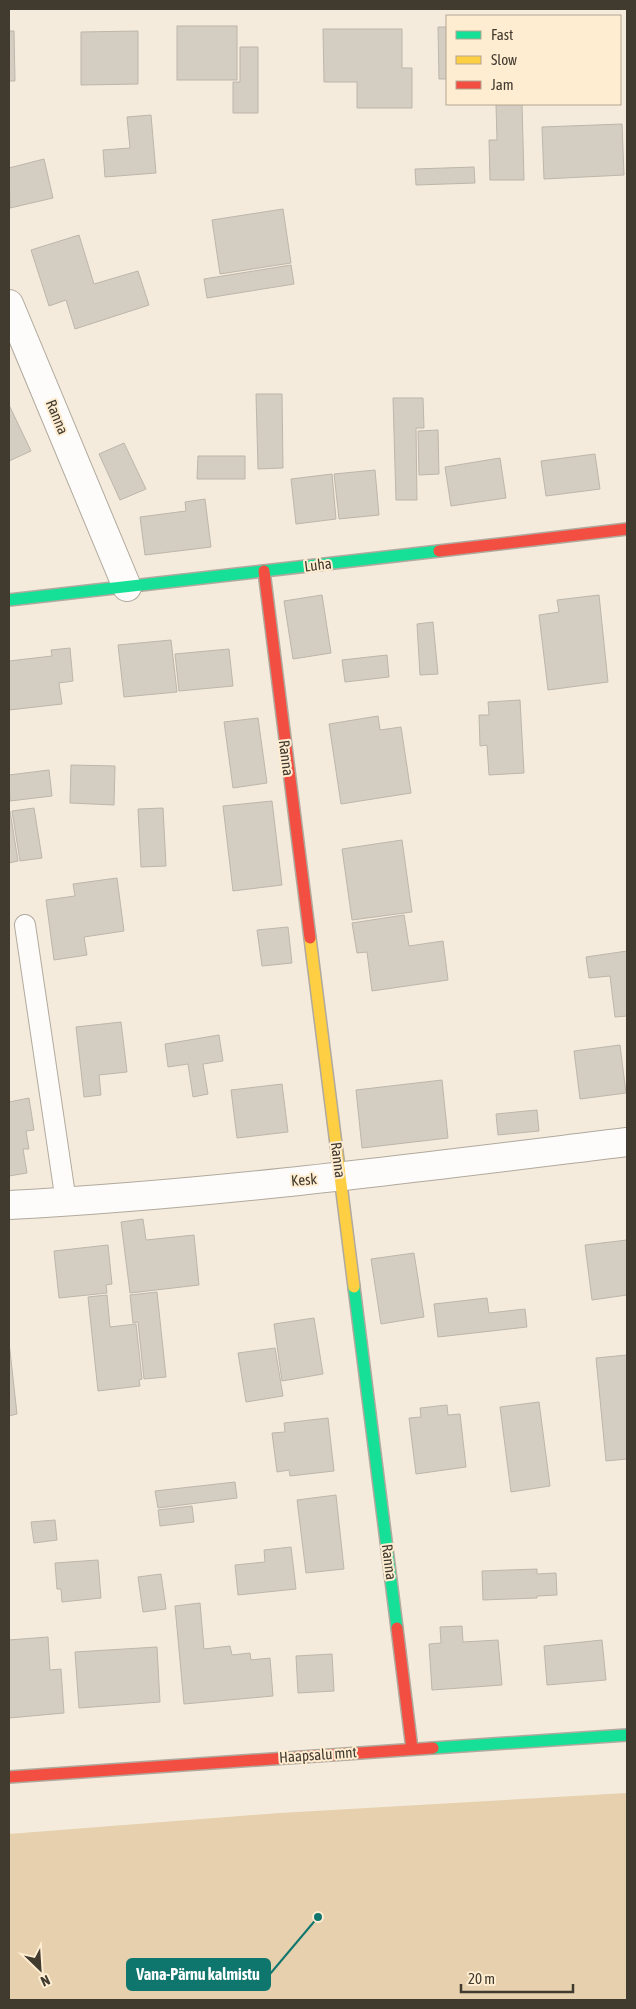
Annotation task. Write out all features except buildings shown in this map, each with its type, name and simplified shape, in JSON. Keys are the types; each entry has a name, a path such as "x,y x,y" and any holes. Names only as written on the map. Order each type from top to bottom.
{"street":[{"name":"Ranna","path":"9,304 127,587"},
{"name":"Luha","path":"9,600 627,529"},
{"name":"Ranna","path":"264,572 412,1749"},
{"name":"Kesk","path":"9,1205 66,1202 341,1177 627,1142"},
{"name":"Haapsalu mnt","path":"9,1777 627,1735"}],"lane":[{"path":"25,925 66,1202"}],"shaded area":[{"path":"627,1793 627,2000 9,2000 9,1834 280,1813"}],"traffic: fast":[{"path":"9,600 439,551"},
{"path":"354,1287 397,1628"},
{"path":"433,1748 627,1735"}],"traffic: slow":[{"path":"310,938 354,1287"}],"traffic: jam":[{"path":"439,551 627,529"},
{"path":"264,571 310,938"},
{"path":"397,1628 412,1749"},
{"path":"9,1777 433,1748"}],"place":[{"name":"Vana-Pärnu kalmistu","path":"318,1917"}]}
